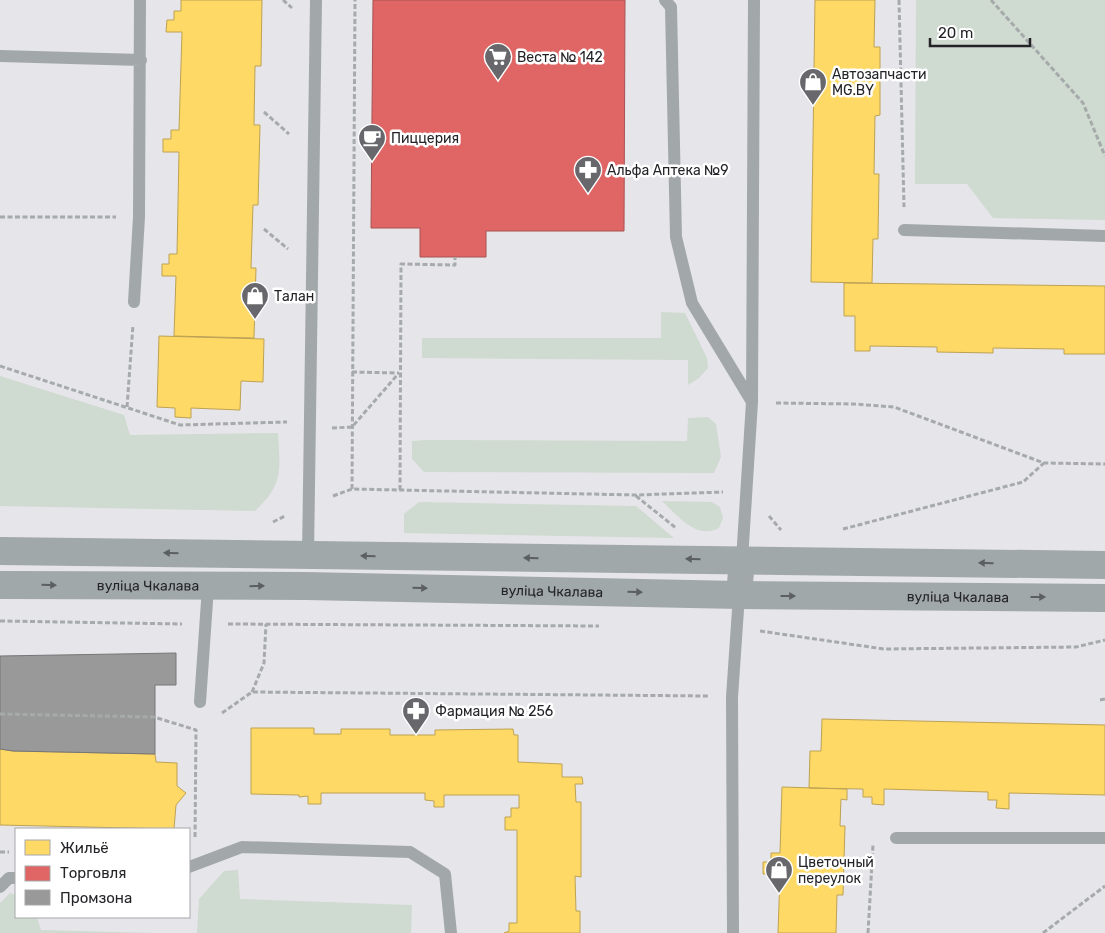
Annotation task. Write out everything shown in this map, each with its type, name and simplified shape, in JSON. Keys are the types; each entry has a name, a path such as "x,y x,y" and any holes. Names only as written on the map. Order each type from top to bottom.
{"main road":[{"path":"0,550 308,556 1105,565"},
{"name":"вуліца Чкалава","path":"0,585 306,586 739,595 1105,598"}],"street":[{"path":"208,587 210,554"},
{"path":"306,586 308,556"},
{"path":"739,595 742,560"}],"lane":[{"path":"134,302 139,217 140,0"},
{"path":"308,556 316,0"},
{"path":"665,0 671,7 676,236 692,303 752,402"},
{"path":"742,560 748,491 752,402 754,0"},
{"path":"0,56 141,60"},
{"path":"904,230 1105,236"},
{"path":"200,702 207,624 208,587"},
{"path":"733,933 732,697 739,595"},
{"path":"896,838 1105,838"},
{"path":"192,866 242,847 410,852 445,874 452,933"},
{"path":"0,888 9,878 15,878"}],"path":[{"path":"352,489 355,0"},
{"path":"899,0 904,230"},
{"path":"991,0 1083,103 1105,156"},
{"path":"264,112 296,139"},
{"path":"0,216 139,217"},
{"path":"264,229 294,255"},
{"path":"400,490 401,264 455,265 455,257"},
{"path":"126,407 134,302"},
{"path":"0,366 180,425 251,421"},
{"path":"352,372 400,373"},
{"path":"352,427 400,373"},
{"path":"775,412 776,393"},
{"path":"776,403 854,404 894,407 1044,463 1105,464"},
{"path":"841,529 1023,482 1044,463"},
{"path":"268,525 309,504 352,489 636,496 748,491"},
{"path":"636,496 684,534"},
{"path":"0,621 600,626"},
{"path":"220,714 252,692 264,663 266,624"},
{"path":"736,630 776,632 884,649 1076,646 1105,640"},
{"path":"252,692 714,696"},
{"path":"0,714 154,717 196,730"},
{"path":"196,730 204,724"},
{"path":"192,866 196,730"},
{"path":"1044,933 1105,886"}],"shaded area":[{"path":"916,0 1105,0 1105,220 993,218 967,184 915,184"},
{"path":"661,312 685,313 707,358 708,368 699,378 688,385 688,360 422,358 422,338 661,338"},
{"path":"0,376 124,415 130,435 278,433 279,467 276,484 271,493 255,511 0,506"},
{"path":"708,417 716,424 721,457 714,473 424,472 412,459 412,441 425,440 687,441 688,418"},
{"path":"662,501 712,502 720,507 723,518 719,528 711,531 695,529"},
{"path":"419,502 636,506 674,538 404,533 404,514"},
{"path":"238,870 240,899 412,905 411,933 197,933 199,899 224,871"},
{"path":"10,893 15,895 15,918 37,918 41,930 151,933 0,933 0,903"}],"building: Жильё":[{"path":"181,0 262,0 261,66 255,66 254,125 260,125 258,205 253,205 251,268 256,268 254,338 174,336 176,276 162,276 162,264 169,264 169,254 177,254 179,152 163,152 163,139 171,139 171,130 179,130 182,32 166,32 167,20 174,20 174,11 181,11"},
{"path":"815,0 875,0 874,47 880,47 880,115 875,116 874,174 879,174 878,239 873,239 872,283 811,282"},
{"path":"844,283 1105,286 1105,354 1064,354 1064,349 993,348 993,353 937,352 937,347 870,346 870,351 855,351 855,316 844,316"},
{"path":"159,336 264,339 263,382 241,381 240,410 191,408 191,418 175,417 175,408 157,407"},
{"path":"822,719 1105,725 1105,795 1009,793 1009,809 996,808 997,800 988,800 988,792 884,789 884,805 872,804 872,797 863,797 863,789 809,788 810,751 821,751"},
{"path":"251,728 314,728 314,734 341,734 341,729 390,729 390,735 435,735 435,730 513,729 514,735 518,735 518,762 562,764 562,777 582,777 583,784 575,784 576,802 581,802 581,877 575,876 576,911 580,911 580,933 504,933 509,931 509,923 517,923 517,830 505,830 505,817 511,817 511,808 519,808 519,795 444,795 444,807 434,807 434,801 425,800 425,793 321,793 321,804 308,804 308,796 251,794"},
{"path":"0,749 13,751 155,754 156,762 177,763 177,786 186,793 176,805 174,828 0,825"},
{"path":"782,787 847,789 847,800 841,799 840,826 845,826 843,895 837,895 836,933 778,933 780,874 763,874 763,862 771,862 771,853 780,853"}],"building: Торговля":[{"name":"Веста № 142","path":"373,0 625,0 624,231 486,231 486,257 420,257 420,228 371,228"}],"building: Промзона":[{"path":"176,653 176,685 155,685 155,754 13,751 0,749 0,656"}],"place":[{"name":"Веста № 142","path":"498,81"},
{"name":"Автозапчасти MG.BY","path":"813,106"},
{"name":"Пиццерия","path":"372,162"},
{"name":"Альфа Аптека №9","path":"588,194"},
{"name":"Талан","path":"255,320"},
{"name":"Фармация № 256","path":"416,735"},
{"name":"Цветочный переулок","path":"779,894"}]}
